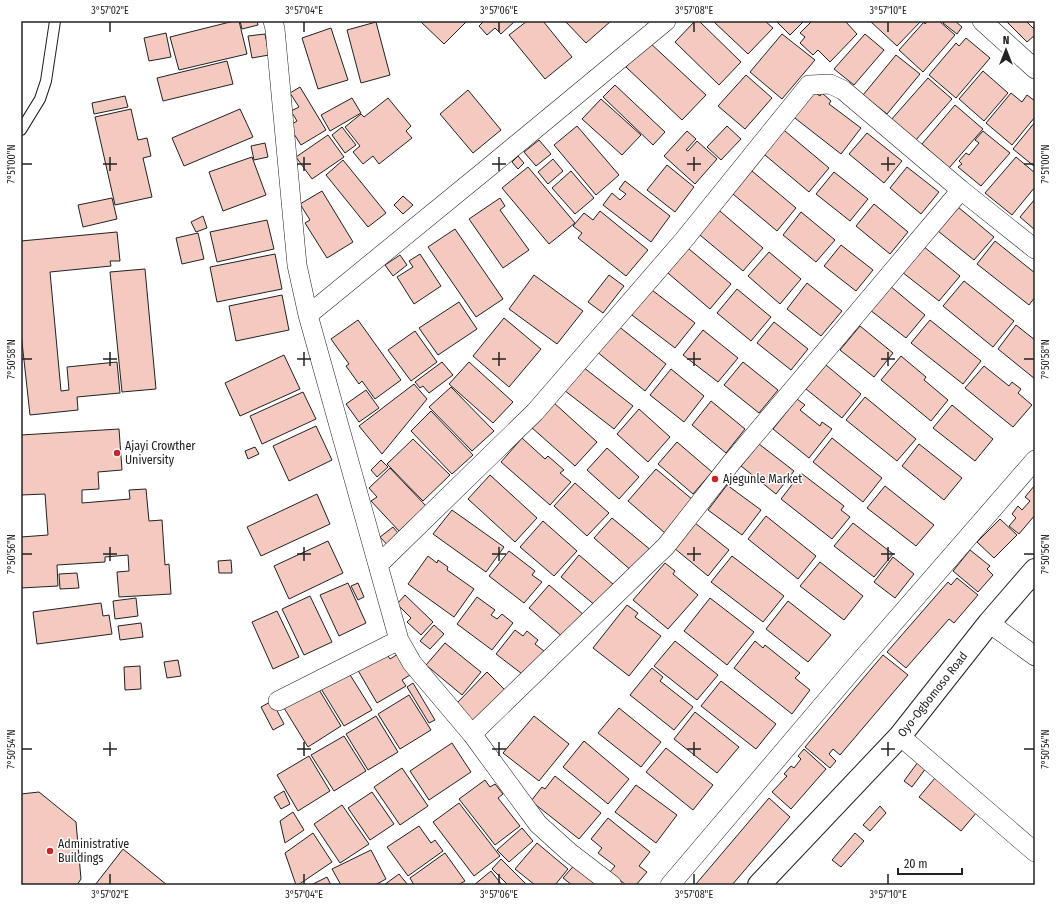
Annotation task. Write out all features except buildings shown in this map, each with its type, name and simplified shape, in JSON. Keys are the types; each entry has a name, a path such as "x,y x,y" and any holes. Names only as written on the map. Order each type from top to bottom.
{"highway":[{"name":"Oyo-Ogbomoso Road","path":"759,885 900,736 989,623 1035,570"}],"street":[{"path":"308,315 666,21"},
{"path":"982,21 1035,69"},
{"path":"278,24 297,265 308,315 399,640 412,663 472,734 538,824 569,852 612,885"},
{"path":"378,565 535,412 683,241 809,85 830,84 844,90 961,190 1035,249"},
{"path":"472,734 666,546 731,463 961,190"},
{"path":"670,885 850,673 1035,460"},
{"path":"989,623 1035,656"},
{"path":"278,701 399,640"},
{"path":"900,736 1035,852"}],"lane":[{"path":"21,130 40,99 46,81 55,21"}],"place":[{"name":"Ajayi Crowther University","path":"117,453"},
{"name":"Ajegunle Market","path":"715,479"},
{"name":"Administrative Buildings","path":"50,851"}]}
